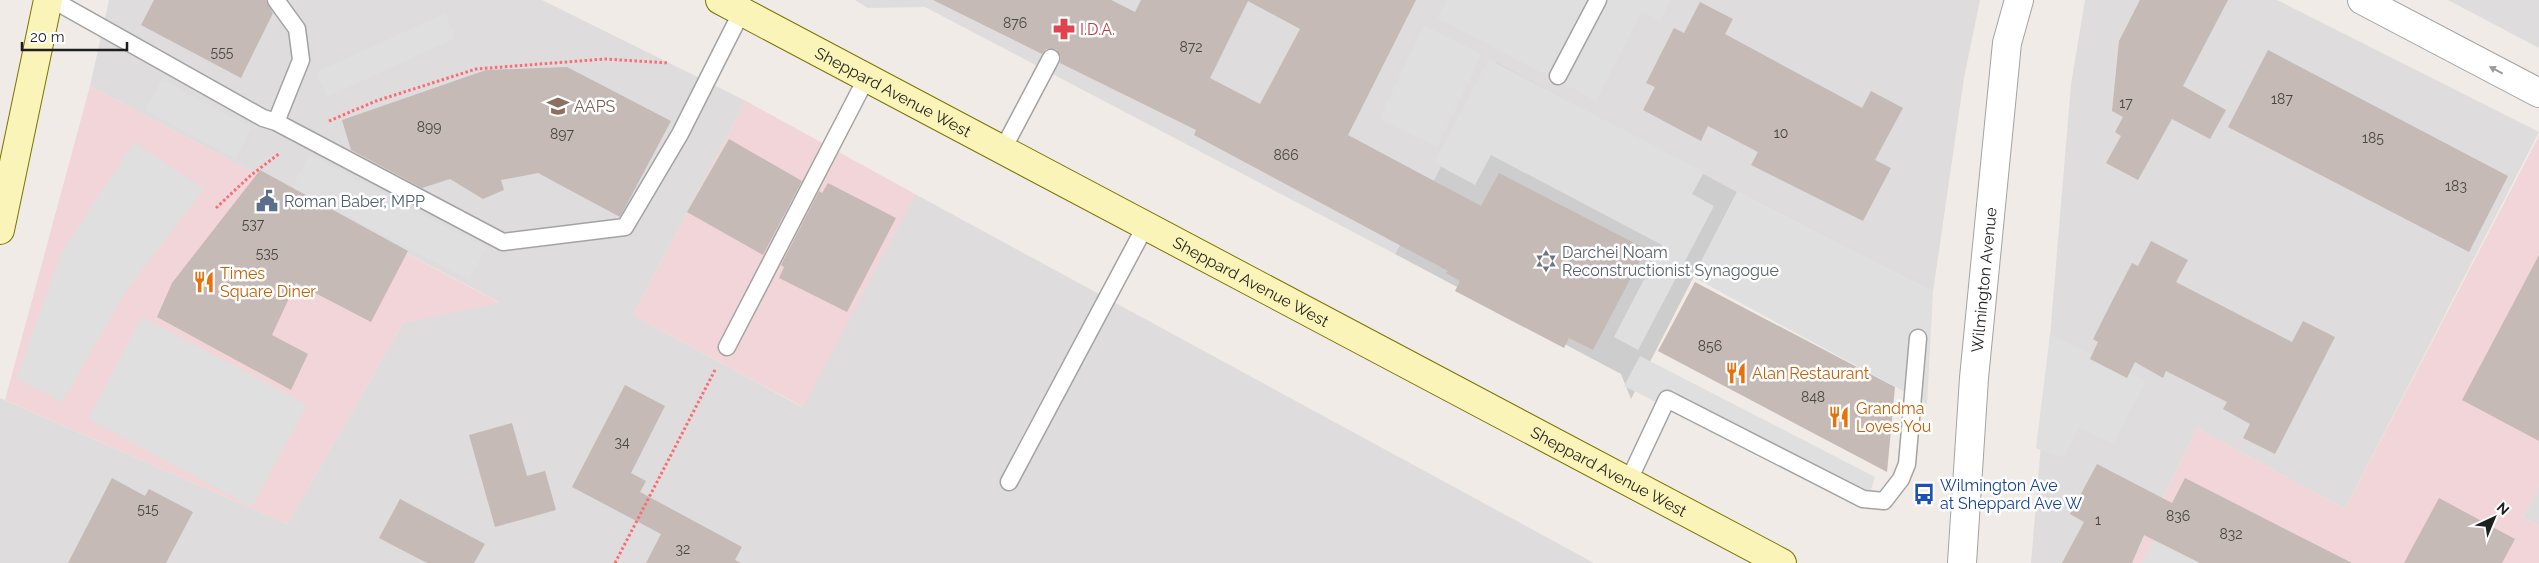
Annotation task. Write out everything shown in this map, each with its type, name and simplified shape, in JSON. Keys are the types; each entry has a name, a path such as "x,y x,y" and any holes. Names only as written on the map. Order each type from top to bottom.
{"main road":[{"path":"0,230 48,0"},
{"name":"Sheppard Avenue West","path":"731,6 1782,563"}],"street":[{"name":"Wilmington Avenue","path":"1962,563 1974,378 2007,43 2019,0"},
{"path":"2362,0 2539,93"}],"lane":[{"path":"52,0 255,114 276,122 305,137 502,242 625,227 680,134 731,6"},
{"path":"276,0 297,29 301,60 276,122"},
{"path":"1558,76 1598,0"},
{"path":"1003,149 1050,58"},
{"path":"727,347 867,77"},
{"path":"1009,482 1146,225"},
{"path":"1628,482 1667,399 1863,499 1884,501 1901,480 1906,464 1918,338"}],"path":[{"path":"216,208 250,176 325,123 376,101 476,69 605,60 669,63"},
{"path":"615,563 727,347"}],"shaded area":[{"path":"109,0 542,0 746,101 633,315 802,407 915,194 1594,563 0,563 0,398 287,524 403,323 499,302 90,86"},
{"path":"855,0 1980,0 1964,78 1933,292 1737,192 1496,62 1395,254 925,7 868,8"},
{"path":"1447,0 1671,0 1660,21 1642,11 1596,101 1437,18"},
{"path":"2085,0 2277,0 2539,132 2345,509 2197,428 2132,563 2031,563 2071,85"},
{"path":"2448,0 2539,0 2539,48"},
{"path":"445,13 456,38 327,97 316,72"},
{"path":"1424,25 1482,54 1437,147 1379,119"},
{"path":"1489,59 1704,172 1692,194 1714,206 1638,350 1614,337 1662,245 1491,155 1475,185 1434,163"},
{"path":"1496,62 1737,192 1631,399 1621,374 1395,254"},
{"path":"162,79 252,128 235,159 145,110"},
{"path":"90,86 500,303 403,323 287,524 5,400"},
{"path":"746,101 915,194 803,407 633,315"},
{"path":"2539,136 2539,486 2523,517 2539,526 2539,563 2132,563 2197,428 2345,509"},
{"path":"134,142 204,189 124,294 62,402 16,378 62,251"},
{"path":"309,155 486,248 469,280 292,187"},
{"path":"1737,192 1933,292 1927,404 1693,277"},
{"path":"142,317 307,405 252,507 88,419"},
{"path":"2050,334 2146,381 2113,444 2079,428 2064,458 2036,448"},
{"path":"1640,356 1875,477 1866,506 1624,386"},
{"path":"2539,486 2539,526 2523,517"},
{"path":"2153,540 2200,563 2142,563"}],"building":[{"path":"154,0 266,0 273,13 241,78 141,25"},
{"path":"933,0 1111,0 1135,12 1141,0 1416,0 1348,135 1481,206 1499,173 1646,249 1593,350 1569,338 1564,348 1455,291 1460,281 1446,273 1448,271 1194,135 1196,130 1060,63 1061,57 1056,49 1046,49 1042,54","holes":["1248,1 1300,29 1260,104 1210,78"]},
{"path":"2140,0 2228,0 2183,86 2226,110 2210,139 2172,119 2138,180 2106,163 2121,136 2115,132 2123,117 2112,111 2119,41"},
{"path":"1700,2 1733,19 1725,34 1862,108 1871,91 1903,108 1875,160 1891,168 1863,221 1751,165 1758,152 1708,126 1701,141 1643,110 1655,87 1646,83 1674,28 1684,33"},
{"path":"2268,50 2508,176 2469,252 2228,127"},
{"path":"567,67 671,121 620,217 538,173 501,180 504,190 483,199 450,179 422,188 351,150 342,120 486,70"},
{"path":"729,139 802,181 763,255 687,212"},
{"path":"260,170 408,251 371,322 296,283 272,335 308,354 291,390 157,317 172,283"},
{"path":"828,183 896,218 847,312 779,278 784,267 781,265 819,191 822,193"},
{"path":"2151,241 2188,260 2176,282 2292,342 2303,321 2335,337 2275,454 2243,438 2250,424 2223,409 2227,402 2166,371 2163,378 2135,362 2127,378 2090,359 2098,342 2093,339 2108,309 2132,263 2138,266"},
{"path":"2539,255 2539,441 2462,400"},
{"path":"1695,282 1895,387 1887,472 1658,351"},
{"path":"625,385 665,406 631,473 646,481 640,492 742,547 735,560 741,563 646,563 661,534 572,487"},
{"path":"512,423 527,476 545,471 556,510 495,527 469,435"},
{"path":"2097,464 2172,503 2185,478 2352,563 2200,563 2144,535 2132,563 2062,563 2084,522 2070,514"},
{"path":"112,478 145,496 149,489 193,512 166,563 68,563"},
{"path":"2439,498 2515,539 2502,563 2404,563"},
{"path":"400,499 485,544 474,563 427,563 379,538"}],"place":[{"name":"I.D.A.","path":"1064,29"},
{"name":"AAPS","path":"558,106"},
{"name":"Roman Baber, MPP","path":"267,201"},
{"name":"Darchei Noam Reconstructionist Synagogue","path":"1546,261"},
{"name":"Times Square Diner","path":"204,282"},
{"name":"Alan Restaurant","path":"1736,373"},
{"name":"Grandma Loves You","path":"1839,417"},
{"name":"Wilmington Ave at Sheppard Ave W","path":"1924,494"}]}
